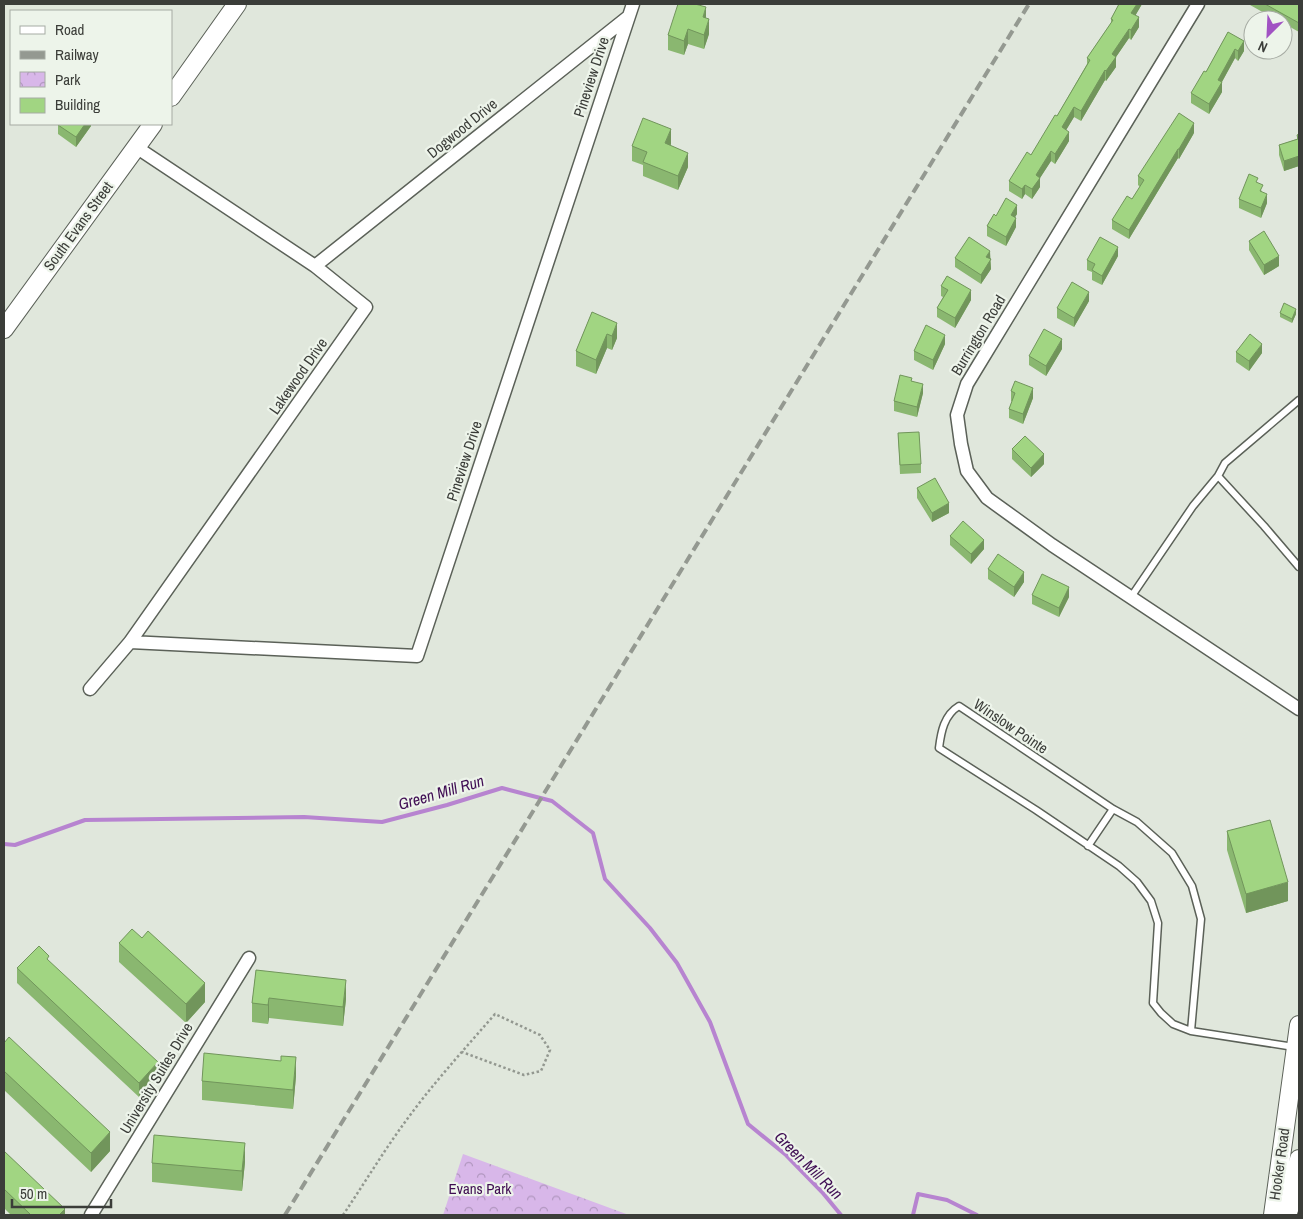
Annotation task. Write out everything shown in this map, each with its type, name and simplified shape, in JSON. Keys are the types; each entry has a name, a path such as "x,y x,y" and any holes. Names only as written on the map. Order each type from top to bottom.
{"main road":[{"path":"172,96 237,4"},
{"name":"South Evans Street","path":"4,329 151,125"},
{"name":"Hooker Road","path":"1273,1215 1299,1025"},
{"name":"Hooker Road","path":"1287,1215 1291,1204 1299,1159"}],"street":[{"name":"Pineview Drive","path":"130,642 417,656 633,4"},
{"name":"Burrington Road","path":"1198,4 967,384 957,415 967,471 987,498 1052,545 1299,709"},
{"name":"Dogwood Drive","path":"315,266 628,17"},
{"name":"Lakewood Drive","path":"90,689 130,642 366,307 315,266 136,147"},
{"name":"University Suites Drive","path":"91,1215 249,958"}],"lane":[{"path":"1131,597 1193,506 1218,476 1225,463 1299,400"},
{"path":"1218,476 1299,568"},
{"name":"Winslow Pointe","path":"1190,1031 1201,919 1192,886 1172,853 1137,822 1113,809 959,706 952,711 941,732 939,748 1120,866 1137,882 1150,902 1158,923 1153,1003 1161,1013 1173,1024 1190,1031 1295,1047"},
{"path":"1088,846 1113,809"}],"path":[{"path":"343,1215 400,1128 462,1052 494,1014 540,1035 550,1050 541,1070 524,1075 462,1052"}],"green space":[{"name":"Evans Park","path":"463,1154 629,1215 443,1215"}],"building":[{"path":"678,4 695,4 706,7 703,17 709,19 704,35 688,29 684,41 668,35"},
{"path":"1119,4 1137,4 1131,13 1139,17 1112,54 1116,57 1105,70 1081,111 1074,107 1062,127 1069,132 1055,154 1051,151 1036,175 1040,178 1032,189 1025,185 1022,189 1009,181 1027,152 1031,155 1055,115 1057,116 1090,60 1087,58 1113,20 1111,19"},
{"path":"1265,4 1299,4 1299,23 1293,20 1293,10 1276,10"},
{"path":"1228,32 1243,40 1238,51 1235,49 1218,80 1222,82 1209,104 1191,93 1204,71 1206,72"},
{"path":"1179,113 1194,123 1129,230 1112,220 1127,196 1132,199 1144,180 1138,176"},
{"path":"643,118 671,129 665,143 688,153 678,176 643,162 647,152 632,146"},
{"path":"58,125 84,125 76,137"},
{"path":"1299,134 1299,156 1284,161 1279,145 1298,139 1297,135"},
{"path":"1249,174 1258,178 1256,182 1263,185 1260,191 1267,194 1261,208 1239,199"},
{"path":"1006,198 1017,205 1011,215 1016,218 1006,237 987,226 994,214 996,216"},
{"path":"1264,231 1279,256 1264,265 1249,241"},
{"path":"969,237 990,251 986,257 991,259 981,275 955,258"},
{"path":"1100,237 1118,247 1102,276 1092,270 1095,264 1087,260"},
{"path":"947,276 971,290 955,318 937,308 948,290 941,286"},
{"path":"1072,282 1089,292 1074,318 1057,308"},
{"path":"1284,303 1296,309 1292,319 1280,313"},
{"path":"592,312 617,323 612,336 607,334 596,360 576,351"},
{"path":"926,325 945,335 933,360 914,351"},
{"path":"1044,329 1062,339 1046,366 1029,356"},
{"path":"1250,334 1262,344 1249,361 1236,352"},
{"path":"900,375 912,378 911,381 923,384 917,407 894,401"},
{"path":"1015,381 1033,388 1023,414 1009,409 1015,393 1011,391"},
{"path":"919,432 921,464 900,465 898,433"},
{"path":"1025,436 1044,454 1031,468 1012,449"},
{"path":"935,478 949,503 932,513 917,488"},
{"path":"963,521 984,540 971,554 950,536"},
{"path":"998,554 1024,572 1014,587 988,569"},
{"path":"1042,574 1069,587 1059,608 1032,595"},
{"path":"1270,820 1288,882 1246,894 1227,831"},
{"path":"132,929 142,938 148,931 205,983 186,1004 119,943"},
{"path":"39,946 49,956 47,959 158,1062 139,1083 17,968"},
{"path":"256,970 346,980 343,1007 269,998 268,1005 252,1003"},
{"path":"9,1037 110,1132 91,1153 4,1071 4,1043"},
{"path":"204,1053 281,1061 281,1056 296,1057 293,1090 202,1081"},
{"path":"154,1135 245,1143 242,1171 152,1163"},
{"path":"4,1151 65,1209 59,1215 31,1215 4,1189"}],"waterway":[{"name":"Green Mill Run","path":"4,844 15,845 85,820 304,817 382,822 502,788 552,801 593,833 605,879 650,928 677,963 710,1022 748,1124 786,1155 822,1192 841,1215"},
{"name":"Green Mill Run","path":"913,1215 918,1194 947,1200 977,1215"}],"railway":[{"path":"285,1215 1029,4"}]}
